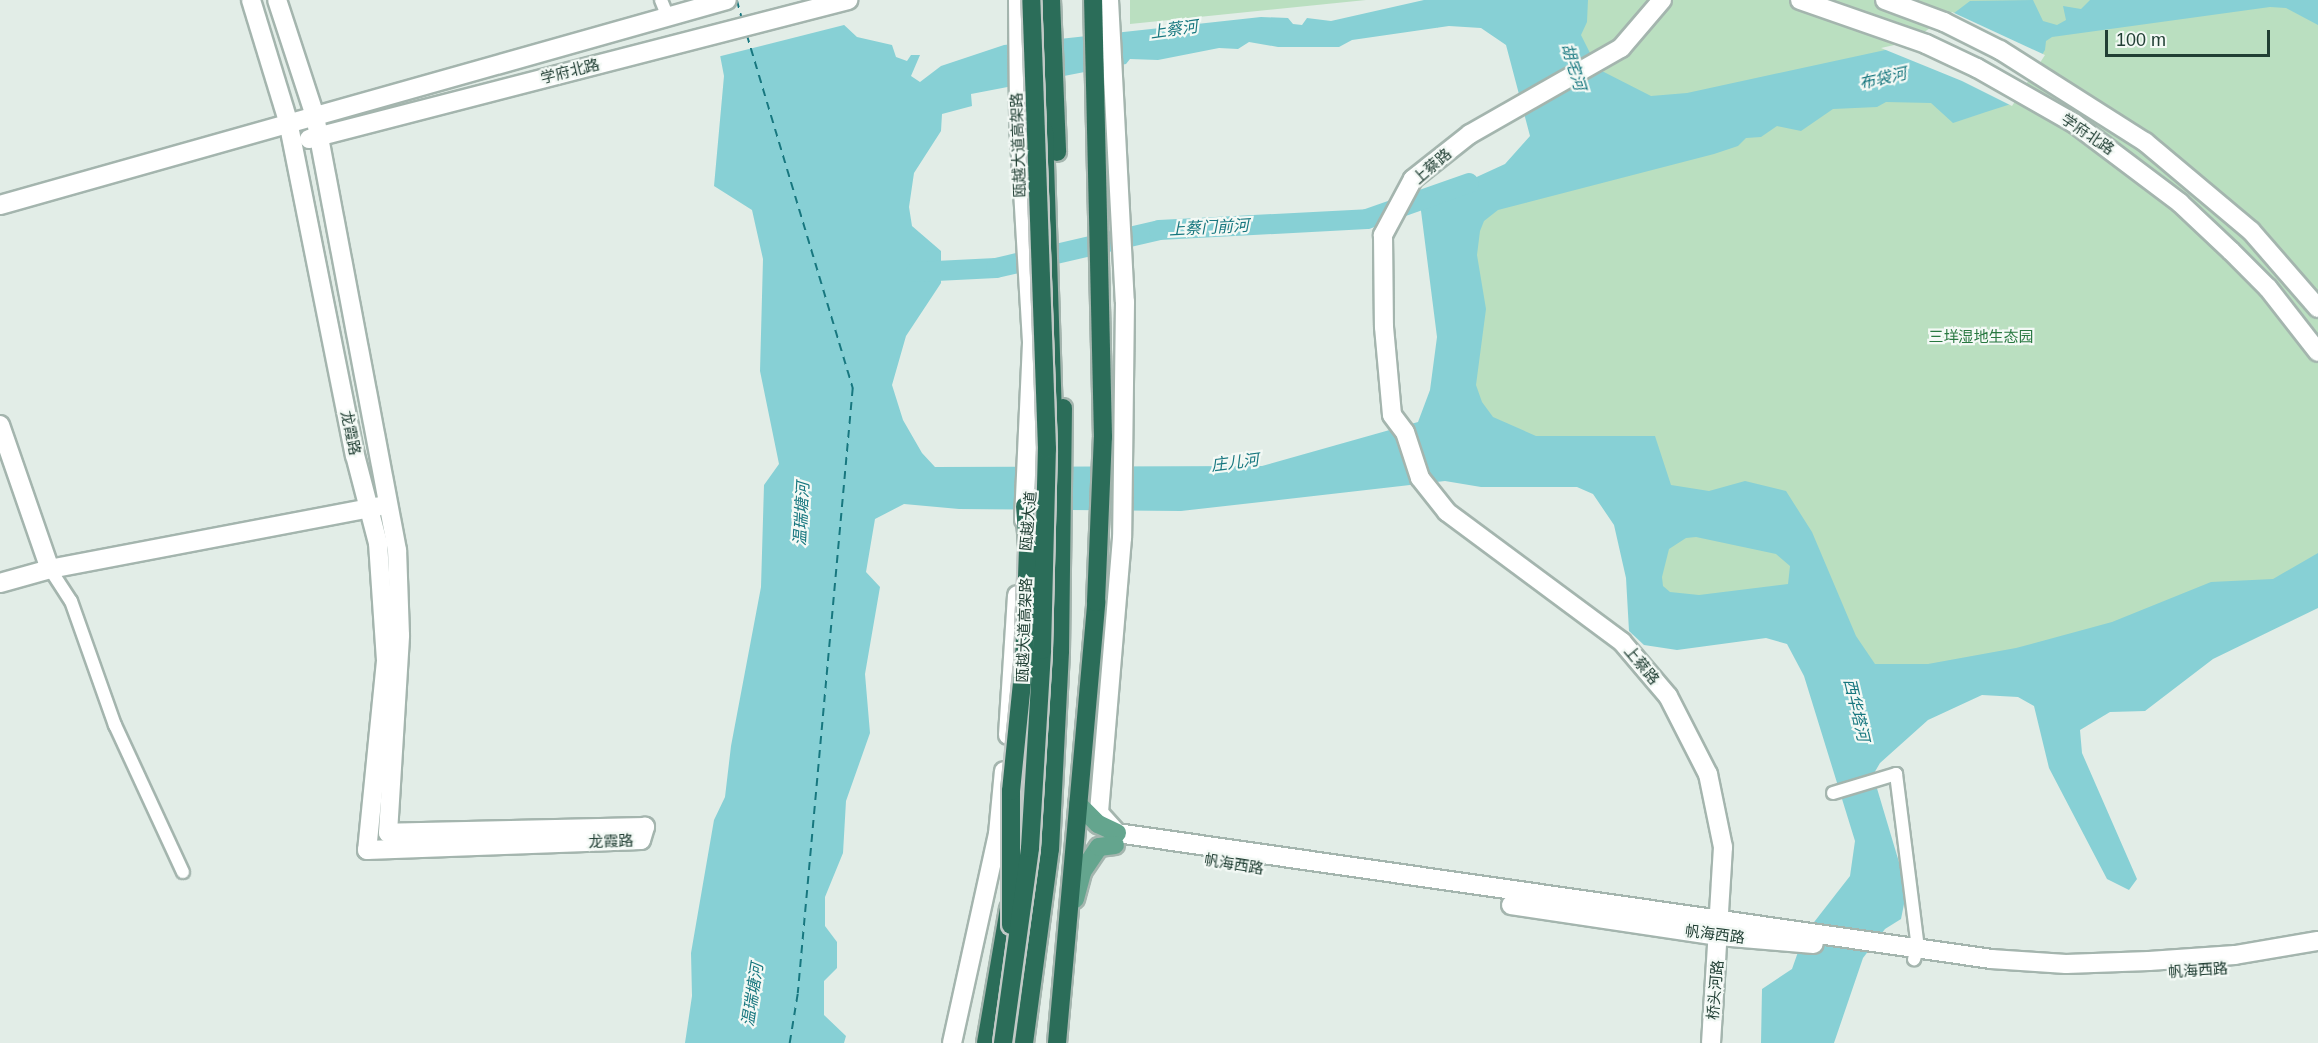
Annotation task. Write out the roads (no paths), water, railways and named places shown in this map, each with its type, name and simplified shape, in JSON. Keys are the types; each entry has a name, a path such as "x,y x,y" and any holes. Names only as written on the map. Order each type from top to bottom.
{"highway":[{"name":"瓯越大道高架路","path":"1004,1043 1031,836 1042,650 1047,449 1031,0"},
{"name":"瓯越大道","path":"986,1043 1025,785 1033,648 1048,507 1054,402 1049,217 1036,0"},
{"path":"1024,1043 1050,849 1060,651 1062,269 1051,0"},
{"path":"1058,1043 1078,804 1102,458 1093,9"},
{"path":"1013,977 1010,815 1024,663 1028,547 1025,506"}],"main road":[{"path":"1062,975 1082,872 1099,847 1116,839 1078,804"}],"street":[{"name":"龙霞路","path":"251,0 288,122 378,543 386,660 367,850 641,840 645,827 388,833 400,635 397,550 315,116 277,0"},
{"path":"0,205 315,116 664,8 703,7 727,0"},
{"name":"学府北路","path":"292,142 848,0"},
{"path":"952,1043 998,834 1015,660 1017,595 1029,457 1032,344 1019,123 1018,0"},
{"path":"1109,0 1125,302 1123,506 1099,813 1116,839"},
{"name":"上蔡路","path":"1662,0 1621,48 1470,134 1413,179 1383,235 1384,327 1392,415 1405,432 1420,478 1447,512 1622,642 1668,696 1708,774 1723,847 1720,928"},
{"name":"学府北路","path":"1800,0 1881,25 1977,68 2034,99 2128,161 2180,203 2268,288 2318,352"},
{"name":"学府北路","path":"1887,1 1944,22 2045,74 2145,142 2251,231 2318,308"},
{"path":"0,425 50,569 71,601 115,725 183,872"},
{"path":"0,583 50,569 389,504"},
{"path":"1017,595 1033,648"},
{"path":"1833,793 1896,774 1916,953"},
{"name":"帆海西路","path":"1116,839 1358,871 1720,928 1795,935 1880,947 1916,953 1990,971 2066,976 2236,967 2318,954"},
{"name":"桥头河路","path":"1711,1043 1720,928"},
{"name":"帆海西路","path":"1916,953 2066,964 2235,955 2318,941"}],"water":[{"path":"1424,0 1588,0 1587,22 1581,35 1598,69 1651,96 1687,93 1913,44 1970,1 2033,0 2043,21 2057,25 2066,20 2063,6 2081,9 2090,0 2318,0 2318,25 2286,8 2270,7 2052,37 2046,41 2045,50 2011,104 1953,123 1931,103 1886,102 1877,107 1833,109 1801,131 1777,126 1761,137 1746,138 1738,146 1714,154 1498,210 1484,221 1480,231 1477,255 1486,309 1476,385 1482,402 1493,417 1536,436 1655,436 1671,485 1709,491 1745,481 1786,491 1812,532 1856,636 1875,664 1928,664 2016,648 2112,622 2211,582 2273,579 2318,553 2318,608 2213,659 2145,711 2110,712 2080,730 2082,753 2137,879 2129,890 2107,879 2049,768 2034,706 2018,697 1982,695 1928,720 1880,763 1873,775 1907,889 1901,919 1885,929 1863,958 1834,1043 1761,1043 1762,989 1792,969 1804,935 1850,876 1855,841 1804,676 1787,644 1766,638 1677,650 1644,645 1629,631 1626,578 1614,525 1593,494 1577,487 1481,487 1445,481 1181,511 959,509 904,504 875,519 866,572 880,587 865,674 870,733 846,801 843,853 825,897 825,926 837,942 837,968 824,981 824,1015 846,1036 844,1043 685,1043 692,996 691,953 714,820 725,797 731,746 761,587 764,485 779,464 760,371 763,259 752,210 714,186 724,76 711,8 842,23 857,37 892,45 896,57 907,61 911,55 920,55 911,76 920,82 941,66 1004,45 1261,17 1288,18 1293,24 1302,25 1307,18 1331,21","holes":["1449,26 1481,28 1506,45 1530,136 1505,164 1420,203 1437,337 1430,390 1418,422 1262,466 935,467 922,453 903,420 892,385 906,336 941,283 941,251 912,226 909,207 914,173 941,131 942,114 972,106 971,94 1126,64 1130,59 1158,60 1219,48 1238,49 1249,42 1278,47 1339,47 1352,40","1696,537 1776,554 1790,566 1788,584 1699,595 1670,592 1663,586 1662,577 1669,549 1686,538"]}],"waterway":[{"name":"上蔡门前河","path":"916,272 996,268 1159,230 1367,219 1469,183"}],"water label":[{"name":"上蔡河","path":"1174,30"},
{"name":"胡宅河","path":"1573,67"},
{"name":"布袋河","path":"1883,79"},
{"name":"庄儿河","path":"1235,463"},
{"name":"温瑞塘河","path":"802,514"},
{"name":"西华塔河","path":"1856,710"},
{"name":"温瑞塘河","path":"753,995"}],"park label":[{"name":"三垟湿地生态园","path":"1981,337"}]}
